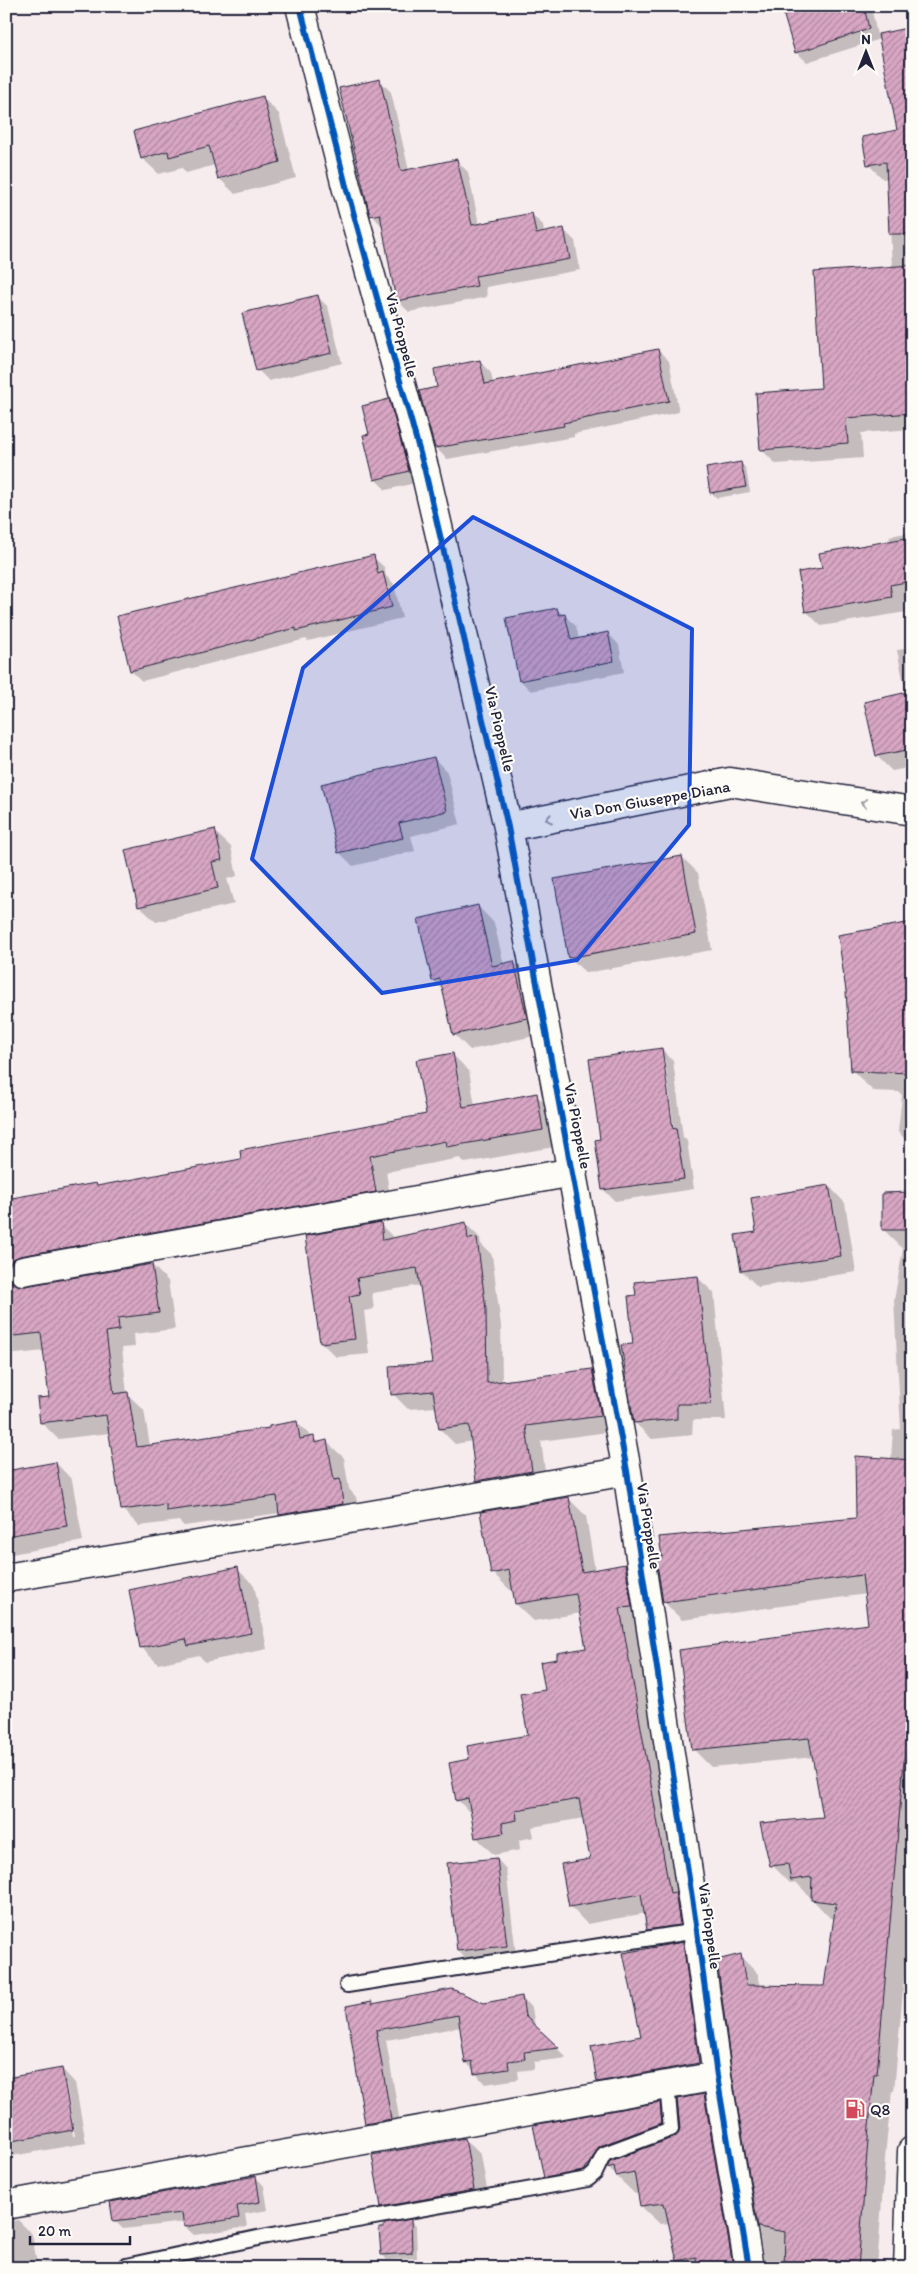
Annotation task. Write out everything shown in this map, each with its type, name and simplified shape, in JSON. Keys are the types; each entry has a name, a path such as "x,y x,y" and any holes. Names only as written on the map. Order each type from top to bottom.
{"street":[{"name":"Via Pioppelle","path":"300,6 346,186 425,471 508,827 627,1471 697,1931 717,2076 749,2268"},
{"name":"Via Don Giuseppe Diana","path":"508,827 730,782 912,811"},
{"path":"23,1271 573,1172"},
{"path":"6,1578 627,1471"},
{"path":"6,2205 717,2076"},
{"path":"908,2268 912,2151"}],"lane":[{"path":"347,1985 697,1931"},
{"path":"126,2266 267,2236 588,2179 595,2173 604,2154 671,2129 667,2084"}],"highlighted area":[{"path":"473,517 692,629 689,825 577,960 382,993 252,859 303,668"}],"building":[{"path":"781,6 864,6 869,29 795,53"},
{"path":"912,27 912,234 889,234 886,162 867,165 862,137 897,130 878,34"},
{"path":"380,79 401,171 457,159 472,225 532,213 536,234 564,228 570,259 475,276 477,286 396,301 380,214 370,216 339,88"},
{"path":"263,96 280,162 218,179 209,146 169,157 168,151 141,159 134,131"},
{"path":"912,265 912,413 846,418 848,443 760,450 756,393 821,388 814,272"},
{"path":"318,295 332,353 256,371 242,313"},
{"path":"658,349 669,401 563,423 564,426 435,448 419,391 437,387 434,369 480,360 485,384"},
{"path":"389,399 409,471 374,480 363,435 369,434 362,406"},
{"path":"741,462 746,487 710,493 706,468"},
{"path":"912,537 912,581 890,585 892,597 805,612 798,572 822,568 819,553"},
{"path":"374,555 378,574 383,572 392,607 296,631 296,628 130,671 117,616"},
{"path":"557,608 559,615 565,614 571,640 608,632 614,661 519,681 506,618"},
{"path":"912,691 912,749 876,756 864,702"},
{"path":"434,757 447,811 399,823 403,838 338,853 321,784"},
{"path":"215,829 222,860 212,862 218,888 138,907 125,850"},
{"path":"682,856 696,934 568,958 554,879"},
{"path":"478,905 492,966 514,961 527,1018 453,1035 440,979 432,981 418,919"},
{"path":"912,922 912,1073 851,1071 846,991 838,935"},
{"path":"662,1048 673,1129 676,1128 684,1179 602,1190 595,1140 600,1139 589,1059"},
{"path":"453,1053 463,1107 537,1093 543,1130 447,1147 446,1141 370,1156 376,1192 20,1256 13,1259 9,1265 8,1273 11,1281 17,1285 25,1286 152,1264 159,1313 118,1318 119,1330 106,1332 114,1394 128,1392 137,1447 269,1428 269,1426 297,1421 300,1439 314,1436 315,1443 327,1440 334,1480 340,1479 343,1504 279,1515 277,1496 166,1511 166,1504 121,1510 106,1415 40,1423 37,1398 49,1397 41,1333 6,1337 6,1199 96,1183 97,1186 241,1159 240,1150 426,1114 416,1060"},
{"path":"829,1185 841,1256 741,1271 735,1235 756,1232 751,1198"},
{"path":"912,1192 912,1230 882,1230 882,1193"},
{"path":"381,1222 383,1240 466,1222 468,1239 477,1238 486,1310 487,1383 592,1369 601,1416 526,1426 532,1471 476,1481 469,1425 439,1429 433,1391 391,1395 389,1366 432,1363 417,1268 357,1278 360,1294 349,1296 355,1339 320,1343 305,1236"},
{"path":"698,1276 711,1404 677,1404 677,1419 634,1423 621,1345 633,1344 628,1296 636,1295 634,1282"},
{"path":"855,1456 912,1460 912,1668 877,2074 874,2074 858,2268 784,2268 785,2232 758,2227 732,2074 717,1960 741,1954 746,1985 824,1986 836,1903 811,1900 812,1877 791,1880 788,1864 770,1866 760,1823 823,1817 809,1738 692,1750 679,1650 868,1624 862,1575 663,1602 656,1558 662,1557 659,1537 856,1518"},
{"path":"56,1462 67,1526 6,1536 6,1471"},
{"path":"569,1497 582,1572 625,1564 632,1607 620,1608 670,1893 675,1892 680,1925 647,1930 641,1894 569,1907 561,1864 590,1859 579,1799 516,1810 517,1820 502,1823 504,1833 475,1838 468,1798 456,1801 449,1763 469,1759 467,1746 528,1735 520,1694 545,1690 540,1662 557,1659 557,1653 586,1648 576,1594 515,1604 509,1570 491,1574 480,1512"},
{"path":"238,1567 251,1633 188,1646 186,1639 140,1648 129,1590"},
{"path":"497,1858 507,1946 457,1951 447,1863"},
{"path":"683,1942 699,2063 597,2082 591,2046 641,2036 623,1953"},
{"path":"452,1989 484,2003 522,1996 525,2016 559,2048 524,2052 525,2059 508,2061 509,2069 474,2074 472,2061 465,2063 458,2015 376,2030 391,2119 365,2124 346,2006 372,2001 372,2004"},
{"path":"62,2068 73,2130 6,2142 6,2078"},
{"path":"704,2094 733,2268 697,2268 696,2257 677,2261 664,2203 640,2206 634,2172 616,2176 614,2166 607,2168 610,2161 675,2137 680,2129 677,2099"},
{"path":"660,2102 662,2123 600,2146 584,2171 544,2178 533,2125"},
{"path":"465,2138 474,2190 381,2207 372,2155"},
{"path":"256,2176 260,2202 237,2206 239,2218 184,2227 182,2213 113,2221 110,2202"},
{"path":"411,2219 412,2253 381,2255 379,2228 384,2228 384,2224"}],"cycle path":[{"path":"300,6 346,186 425,471 508,827 627,1471 697,1931 717,2076 749,2268"}],"place":[{"name":"Q8","path":"855,2109"}]}
